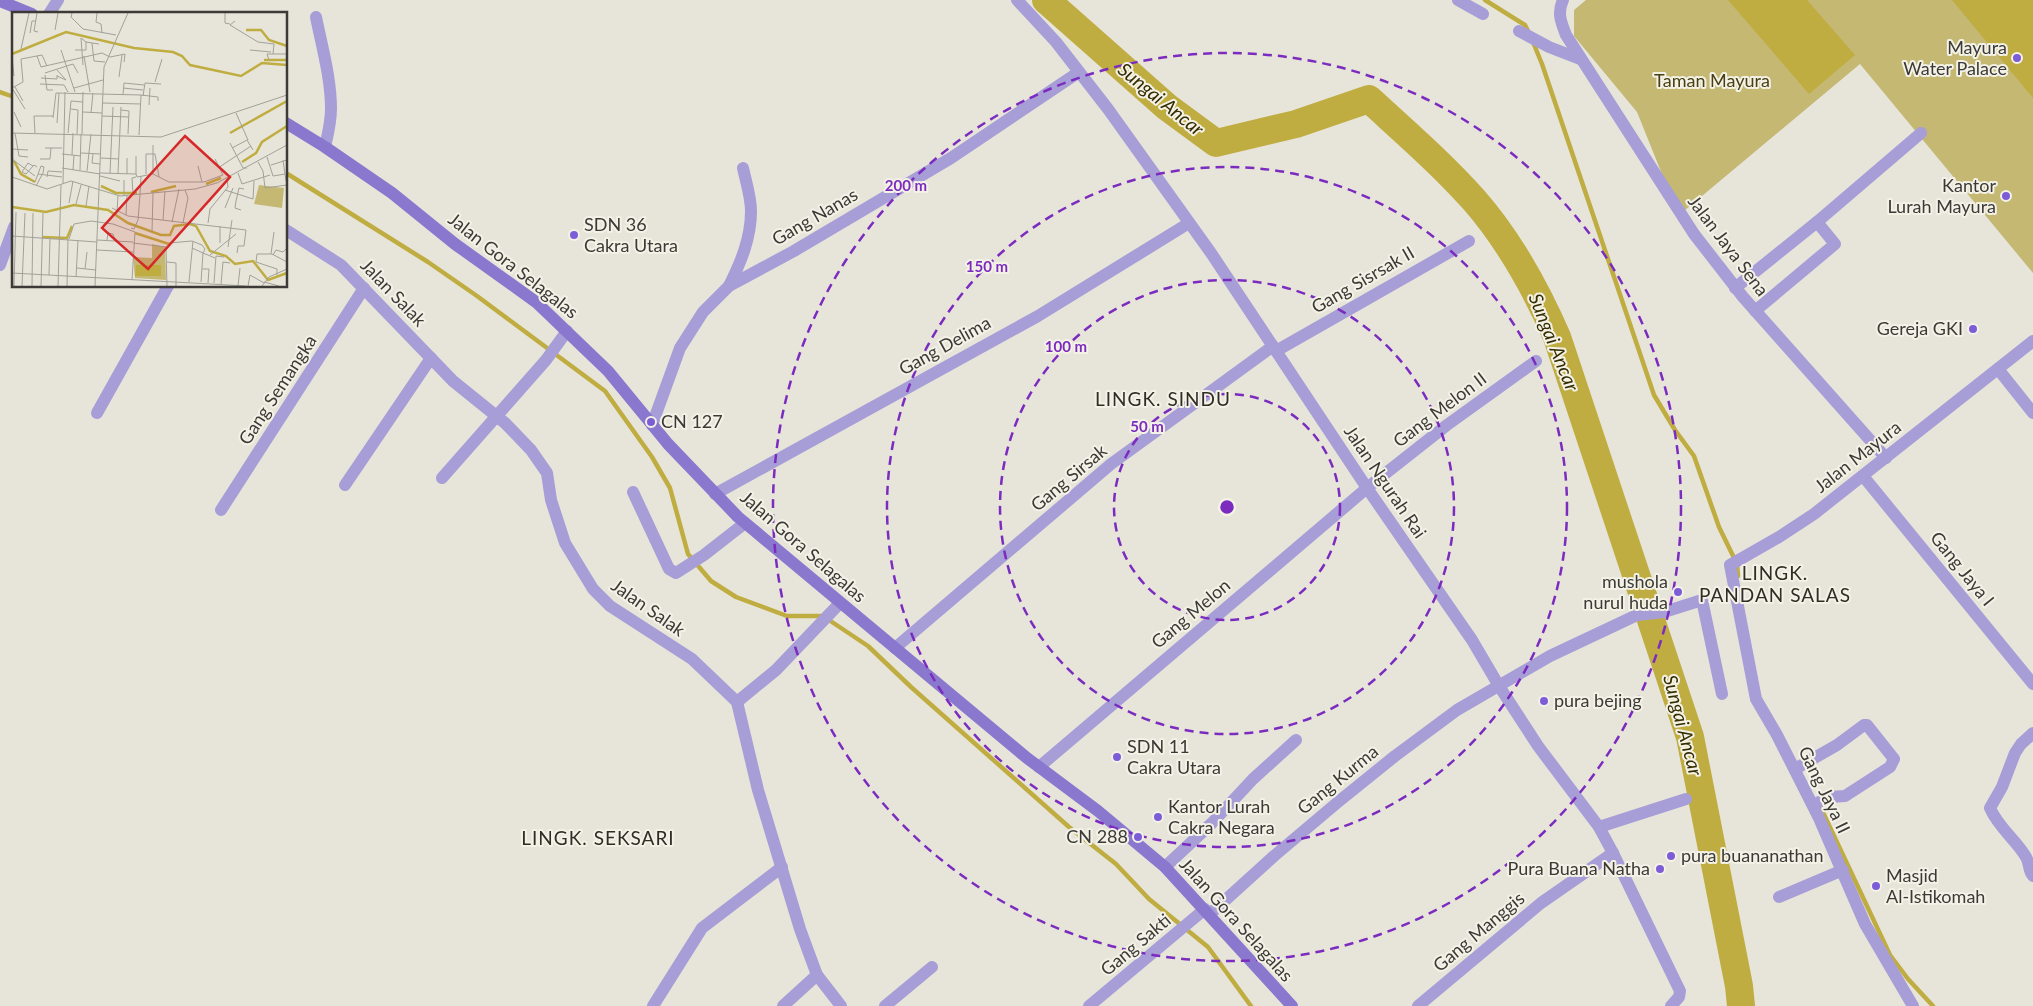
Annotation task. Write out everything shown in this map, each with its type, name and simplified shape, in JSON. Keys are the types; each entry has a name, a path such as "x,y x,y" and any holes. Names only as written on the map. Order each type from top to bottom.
{"street":[{"path":"50,12 58,0"},
{"name":"Jalan Ngurah Rai","path":"1017,0 1056,42 1144,158 1211,253 1367,488 1472,640 1499,686 1560,776 1599,827 1680,991 1679,997 1671,1006"},
{"path":"1458,0 1484,14"},
{"name":"Jalan Jaya Sena","path":"1563,0 1560,18 1566,35 1580,60 1694,234 1735,288 1886,458"},
{"path":"0,1 27,12"},
{"path":"316,17 328,80 331,108 330,126 325,147"},
{"path":"1518,31 1580,60"},
{"name":"Gang Nanas","path":"652,426 680,348 703,312 729,286 794,251 951,158 1079,72"},
{"name":"Jalan Gora Selagalas","path":"288,125 325,147 392,193 456,244 510,282 567,331 620,385 652,426 715,494 745,523 1039,767 1098,811 1165,867 1288,1005"},
{"path":"1735,288 1817,222 1922,133"},
{"path":"729,286 748,243 750,228 751,209 743,168"},
{"path":"1755,311 1835,244 1817,222"},
{"name":"Gang Delima","path":"715,494 1038,316 1189,223"},
{"name":"Jalan Salak","path":"288,231 341,264 454,381 497,416 531,450 542,463 547,473 551,500 559,529 572,556 593,589 610,606 692,659 737,702"},
{"path":"0,265 7,252 12,234"},
{"name":"Gang Sisrsak II","path":"1275,348 1469,240"},
{"path":"97,413 167,288"},
{"name":"Gang Semangka","path":"221,510 364,288"},
{"path":"442,478 546,360 567,331"},
{"name":"Jalan Mayura","path":"1734,580 1735,563 1814,514 2033,341"},
{"name":"Gang Sirsak","path":"895,648 1112,464 1275,348"},
{"path":"345,485 431,358"},
{"name":"Gang Melon II","path":"1367,488 1447,425 1536,361"},
{"path":"1998,369 2033,413"},
{"name":"Gang Jaya I","path":"1864,476 2032,682"},
{"name":"Gang Melon","path":"1039,767 1367,488"},
{"path":"633,492 669,569 676,573 745,523"},
{"name":"Gang Jaya II","path":"1734,580 1756,699 1800,765 1814,804 1865,924 1913,1006"},
{"name":"Gang Kurma","path":"1207,912 1395,756 1456,710 1550,656 1640,614 1664,612 1702,600 1722,694"},
{"path":"840,603 776,670 737,702 758,790 800,929 817,975 841,1006"},
{"path":"1800,765 1836,745 1866,725 1894,759 1890,767 1845,796 1829,797 1814,804"},
{"path":"2033,733 2015,752 2006,778 1990,808 1999,823 2028,859 2029,871 2033,876"},
{"path":"1165,867 1212,824 1253,779 1296,740"},
{"path":"1599,827 1686,799"},
{"name":"Gang Manggis","path":"1418,1006 1541,903 1613,853"},
{"path":"653,1006 702,928 782,867"},
{"path":"1779,897 1843,870"},
{"name":"Gang Sakti","path":"1089,1006 1193,920 1207,912"},
{"path":"885,1006 932,967"},
{"path":"783,1006 817,975"}],"green space":[{"name":"Taman Mayura","path":"1586,0 2033,0 2033,273 1860,64 1684,211 1666,184 1637,112 1574,36 1574,10"}],"shaded area":[{"path":"1728,0 1807,0 1855,55 1809,94"},
{"name":"Mayura Water Palace","path":"1952,0 2033,0 2033,98"}],"waterway":[{"name":"Sungai Ancar","path":"1046,0 1167,107 1216,143 1296,124 1369,99 1449,174 1487,215 1499,232 1531,283 1557,337 1690,737 1739,986 1741,1006"},
{"path":"1485,0 1525,25 1529,33"},
{"path":"1533,42 1654,395 1675,430 1694,456 1719,527 1737,564 1738,576"},
{"path":"0,92 12,96"},
{"path":"288,174 428,262 605,391 652,457 670,488 688,554 711,581 736,597 787,616 823,616 868,646 911,687 1069,827 1116,864 1149,899 1208,947 1251,1006"},
{"path":"1819,804 1890,955 1908,979 1933,1006"}],"place":[{"name":"Mayura Water Palace","path":"2017,58"},
{"name":"Kantor Lurah Mayura","path":"2006,196"},
{"name":"SDN 36 Cakra Utara","path":"574,235"},
{"name":"Gereja GKI","path":"1973,329"},
{"name":"CN 127","path":"651,422"},
{"name":"mushola nurul huda","path":"1678,592"},
{"name":"pura bejing","path":"1544,701"},
{"name":"SDN 11 Cakra Utara","path":"1117,757"},
{"name":"Kantor Lurah Cakra Negara","path":"1158,817"},
{"name":"CN 288","path":"1138,837"},
{"name":"pura buananathan","path":"1671,856"},
{"name":"Pura Buana Natha","path":"1660,869"},
{"name":"Masjid Al-Istikomah","path":"1876,886"}],"district":[{"name":"LINGK. SINDU","path":"1163,399"},
{"name":"LINGK. PANDAN SALAS","path":"1775,584"},
{"name":"LINGK. SEKSARI","path":"598,838"}]}
